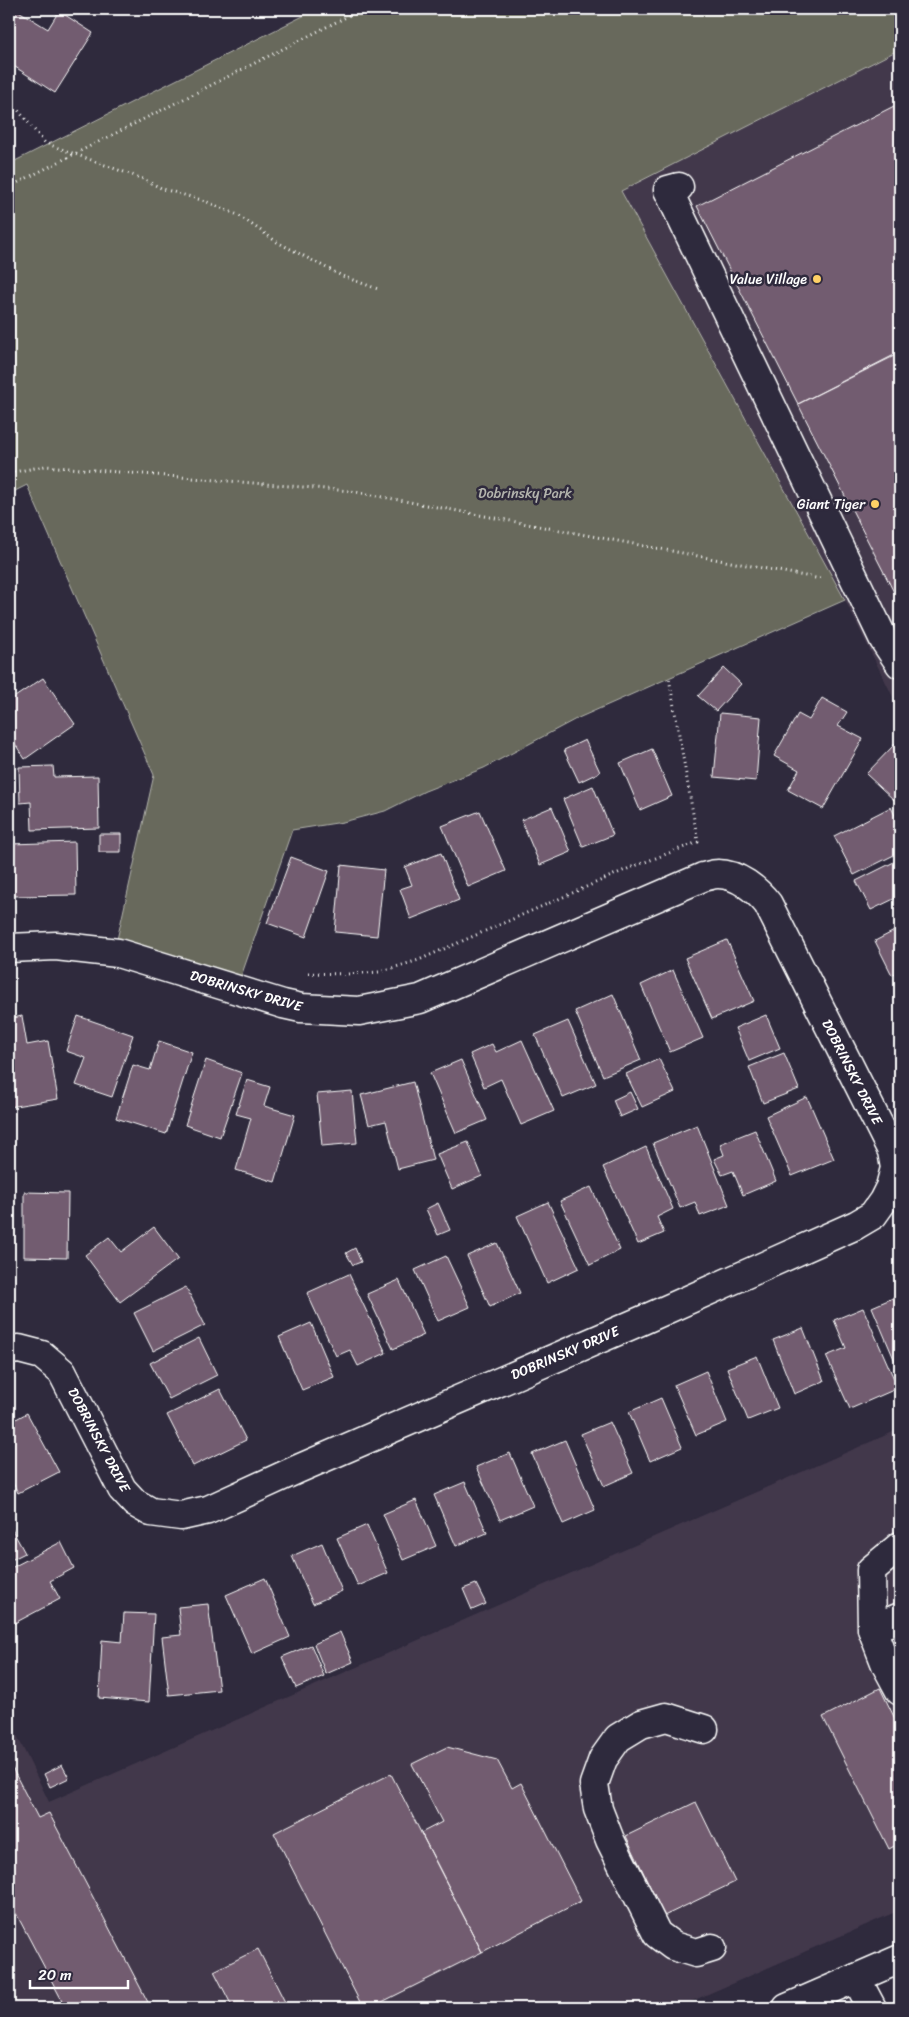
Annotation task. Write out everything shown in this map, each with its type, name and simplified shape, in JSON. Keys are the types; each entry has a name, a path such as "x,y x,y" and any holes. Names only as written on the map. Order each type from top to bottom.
{"street":[{"path":"679,187 668,190 884,640 900,664"},
{"name":"DOBRINSKY DRIVE","path":"9,948 56,946 118,953 283,1004 301,1008 359,1011 420,999 703,877 719,874 734,877 759,893 768,904 892,1150 895,1168 890,1187 883,1201 873,1214 856,1225 208,1510 181,1516 151,1512 135,1503 122,1489 62,1372 42,1354 19,1349 9,1350"},
{"path":"900,1546 871,1570 872,1629 886,1665 900,1691"},
{"path":"872,1629 900,1617"},
{"path":"704,1729 666,1717 641,1724 618,1738 603,1759 594,1784 598,1809 610,1840 657,1934 673,1946 696,1953 712,1948"},
{"path":"787,2008 900,1959"},
{"path":"856,1978 872,2008"}],"path":[{"path":"9,187 362,9"},
{"path":"9,99 46,143 143,178 163,188 205,200 238,215 276,242 342,276 378,289"},
{"path":"9,473 45,466 351,491 859,586"},
{"path":"308,973 347,974 379,972 419,960 632,867 698,842 669,678"}],"shaded area":[{"path":"900,49 900,711 845,600 621,191"},
{"path":"900,1429 900,1910 676,2008 9,2008 9,1719 49,1802"}],"green space":[{"name":"Dobrinsky Park","path":"317,9 900,9 900,49 621,191 845,600 576,719 484,768 425,791 385,811 343,822 292,830 236,991 114,953 154,775 27,485 9,494 9,164"}],"building":[{"path":"17,10 48,29 59,11 93,33 55,93 9,63 9,23"},
{"name":"Value Village","path":"900,103 900,352 798,404 697,206"},
{"name":"Giant Tiger","path":"900,353 900,604 798,404"},
{"path":"724,668 741,684 716,711 698,696"},
{"path":"43,678 75,724 25,759 9,735 9,701"},
{"path":"822,698 847,712 838,726 863,739 823,809 788,790 799,770 774,756 798,714 809,720"},
{"path":"720,713 761,717 756,781 714,777"},
{"path":"585,740 600,772 579,782 564,750"},
{"path":"895,744 900,749 900,794 894,800 866,774"},
{"path":"652,749 672,796 640,810 620,763"},
{"path":"53,766 54,777 98,776 99,828 32,830 31,802 20,803 19,767"},
{"path":"593,786 613,835 583,847 563,799"},
{"path":"552,807 571,852 540,865 521,820"},
{"path":"891,807 900,826 900,852 854,875 834,836"},
{"path":"480,811 506,871 468,887 442,826"},
{"path":"99,834 121,834 121,852 99,852"},
{"path":"75,842 76,895 12,896 10,844"},
{"path":"441,853 459,900 411,919 400,889 412,885 405,867"},
{"path":"291,857 329,871 306,937 267,923"},
{"path":"900,859 900,896 871,910 856,881"},
{"path":"341,865 384,870 377,936 335,932"},
{"path":"900,928 900,971 892,975 875,941"},
{"path":"727,940 754,1001 712,1019 685,958"},
{"path":"673,970 703,1038 670,1052 641,985"},
{"path":"613,994 641,1060 603,1076 575,1011"},
{"path":"766,1015 780,1048 749,1061 735,1028"},
{"path":"22,1016 27,1045 48,1041 58,1099 9,1107 9,1019"},
{"path":"78,1016 133,1035 112,1097 76,1085 86,1058 66,1051"},
{"path":"568,1021 596,1084 563,1098 535,1035"},
{"path":"522,1040 554,1111 521,1125 501,1079 484,1087 470,1054 492,1044 496,1052"},
{"path":"159,1041 192,1052 166,1134 116,1118 133,1065 150,1070"},
{"path":"784,1053 799,1089 763,1103 749,1067"},
{"path":"659,1059 675,1092 642,1107 626,1074"},
{"path":"206,1060 242,1073 220,1137 185,1125"},
{"path":"461,1060 487,1120 456,1133 430,1073"},
{"path":"247,1080 270,1087 264,1106 295,1115 275,1182 236,1170 251,1118 236,1114"},
{"path":"413,1082 433,1160 398,1169 386,1121 369,1125 361,1095"},
{"path":"352,1091 357,1143 322,1146 317,1094"},
{"path":"630,1092 638,1109 620,1117 613,1100"},
{"path":"807,1097 834,1159 792,1176 766,1116"},
{"path":"697,1125 729,1205 700,1216 695,1202 680,1208 653,1143"},
{"path":"755,1130 776,1181 743,1195 733,1171 722,1175 714,1159 724,1155 720,1144"},
{"path":"468,1142 482,1176 452,1189 437,1154"},
{"path":"646,1147 673,1209 657,1217 664,1233 638,1244 603,1167"},
{"path":"591,1187 620,1250 590,1265 560,1201"},
{"path":"24,1192 68,1193 67,1258 24,1257"},
{"path":"548,1202 579,1268 547,1283 517,1216"},
{"path":"438,1203 450,1230 438,1235 426,1209"},
{"path":"154,1227 178,1259 120,1302 85,1255 109,1237 121,1252"},
{"path":"497,1243 520,1293 490,1307 467,1256"},
{"path":"355,1248 361,1262 353,1265 346,1253"},
{"path":"446,1256 470,1307 438,1321 415,1270"},
{"path":"349,1274 386,1353 358,1366 350,1350 336,1356 307,1293"},
{"path":"399,1280 424,1335 393,1349 367,1294"},
{"path":"186,1287 205,1325 153,1351 134,1313"},
{"path":"900,1295 900,1373 872,1307"},
{"path":"863,1308 898,1388 850,1409 826,1356 846,1348 834,1320"},
{"path":"311,1323 334,1377 302,1390 279,1337"},
{"path":"803,1328 824,1381 794,1394 773,1340"},
{"path":"199,1338 217,1375 169,1399 150,1363"},
{"path":"757,1356 778,1408 748,1420 727,1368"},
{"path":"706,1371 727,1422 696,1435 674,1385"},
{"path":"220,1389 246,1440 193,1466 167,1415"},
{"path":"661,1398 682,1447 650,1461 629,1412"},
{"path":"27,1413 59,1472 18,1493 9,1475 9,1423"},
{"path":"610,1422 633,1473 604,1486 581,1434"},
{"path":"565,1440 595,1510 563,1524 532,1454"},
{"path":"510,1453 533,1506 500,1520 476,1467"},
{"path":"465,1482 487,1533 456,1546 434,1495"},
{"path":"416,1500 436,1546 403,1560 383,1514"},
{"path":"9,1524 25,1553 9,1561"},
{"path":"367,1525 388,1573 358,1586 337,1538"},
{"path":"61,1542 74,1568 50,1581 60,1599 9,1626 9,1569"},
{"path":"322,1543 342,1591 313,1604 292,1556"},
{"path":"265,1578 290,1637 252,1654 226,1595"},
{"path":"476,1584 486,1604 472,1610 463,1589"},
{"path":"208,1604 219,1690 169,1695 162,1637 181,1635 178,1607"},
{"path":"124,1613 154,1614 149,1702 99,1698 102,1640 122,1642"},
{"path":"340,1632 353,1662 326,1674 314,1644"},
{"path":"311,1645 324,1676 296,1688 282,1657"},
{"path":"880,1688 900,1729 900,1843 889,1849 823,1717"},
{"path":"447,1747 497,1760 512,1788 521,1783 581,1901 482,1952 421,1833 442,1822 412,1764"},
{"path":"9,1762 38,1818 49,1813 151,2008 66,2008 9,1900"},
{"path":"62,1765 69,1778 50,1787 44,1774"},
{"path":"391,1774 482,1952 370,2008 363,2008 274,1833"},
{"path":"696,1802 735,1882 664,1916 626,1836"},
{"path":"258,1949 288,2008 233,2008 214,1971"}],"place":[{"name":"Value Village","path":"817,279"},
{"name":"Giant Tiger","path":"875,504"}]}
